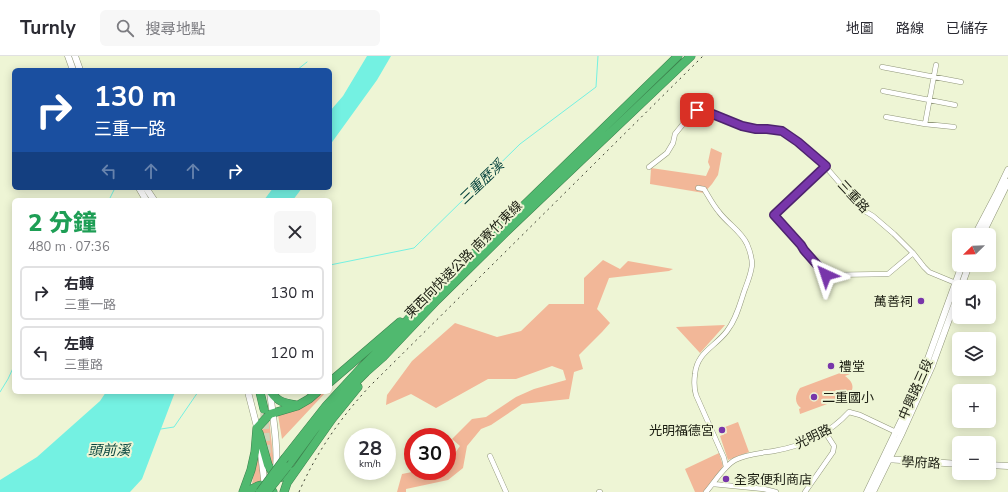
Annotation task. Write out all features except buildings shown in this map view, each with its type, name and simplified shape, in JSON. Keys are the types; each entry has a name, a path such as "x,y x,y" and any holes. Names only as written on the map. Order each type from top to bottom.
{"highway":[{"name":"東西向快速公路 南寮竹東線","path":"260,492 326,406 394,335 420,305 678,56"},
{"name":"東西向快速公路 南寮竹東線","path":"266,490 287,467 315,429 345,393 509,229 691,56"},
{"path":"332,380 420,305"},
{"path":"284,492 287,483 332,419 382,357"},
{"path":"260,394 264,409"},
{"path":"273,394 278,401 297,406"},
{"path":"243,492 251,470 255,452 257,428 270,414 297,406 315,394"},
{"path":"257,428 268,465 276,478 287,476 298,468"},
{"path":"247,492 256,486 266,490 270,487 274,492"}],"main road":[{"path":"68,56 72,68"},
{"path":"75,56 79,68"},
{"path":"979,228 1008,170"},
{"path":"985,228 1008,182"},
{"name":"中興路三段","path":"873,492 952,302"},
{"name":"中興路三段","path":"898,433 932,366 952,311"},
{"path":"248,394 257,428 266,490"},
{"path":"271,394 277,458 274,492"},
{"name":"中興路三段","path":"867,492 886,459"},
{"name":"學府路","path":"886,459 952,464"},
{"path":"996,465 1008,466"}],"street":[{"path":"925,124 936,65"},
{"path":"882,67 961,82"},
{"path":"883,91 955,105"},
{"name":"三重路","path":"648,167 667,153 673,143 675,134 692,113 697,110 705,111 742,126 756,129 782,131 798,142 826,166 863,210 873,216 894,234 913,253 924,267 930,272 952,282"},
{"path":"886,117 925,124 954,127"},
{"path":"826,166 774,215 826,275 888,274 913,253"},
{"path":"698,188 704,189 719,213 741,234 751,255 752,266 750,276 735,318 727,331 716,343 704,352 698,360 696,366 694,388 696,395 724,458 726,467"},
{"name":"光明路","path":"706,492 726,467 734,460 800,445 825,432 839,422 849,412 898,433"},
{"path":"805,492 833,452 834,446 825,432"},
{"path":"490,456 506,492"},
{"path":"713,484 764,489 776,492"}],"shaded area":[{"path":"711,148 722,153 718,175 704,193 650,184 651,168 706,176 710,167 708,162"},
{"path":"603,260 620,269 628,261 673,269 669,271 609,278 597,309 610,323 579,355 583,369 574,372 569,399 522,404 491,425 481,429 467,446 463,468 456,474 456,452 460,446 456,442 456,435 472,419 486,417 516,397 534,389 566,380 563,370 552,366 516,379 488,379 436,408 411,394 386,405 387,395 412,361 455,323 497,337 521,331 549,304 584,304 584,278"},
{"path":"725,325 700,353 676,327"},
{"path":"848,370 850,374 845,376 850,380 852,385 852,390 849,396 800,414 799,409 801,408 797,404 796,399 800,388"},
{"path":"317,394 324,394 282,439 278,415"},
{"path":"269,418 275,474 269,462 261,429"},
{"path":"738,422 749,452 728,460 720,436 727,433 725,427"},
{"path":"257,453 262,481 252,484"},
{"path":"719,453 723,466 711,484 703,492 695,492 685,469"},
{"path":"402,474 404,474 404,480 448,480 406,489 406,492 397,492"}],"water":[{"path":"367,56 391,56 377,80 332,142 332,109 343,96"},
{"path":"272,190 300,190 294,198 266,198"},
{"name":"頭前溪","path":"105,394 174,394 142,479 130,492 0,492 0,480 37,457 100,401"}],"waterway":[{"name":"三重歷溪","path":"332,265 414,248 520,144 596,87 598,56"},
{"path":"300,68 307,62"},
{"path":"110,198 114,190"},
{"path":"0,392 12,370"},
{"name":"三重歷溪","path":"161,429 174,427 197,394"}],"tunnel":[{"path":"264,409 267,487"}],"railway":[{"path":"299,492 321,449 349,410 370,386 703,56"}],"place":[{"name":"萬善祠","path":"921,301"},
{"name":"禮堂","path":"831,366"},
{"name":"二重國小","path":"814,397"},
{"name":"光明福德宮","path":"722,430"},
{"name":"全家便利商店","path":"726,479"}],"route":[{"path":"697,110 705,111 742,126 756,129 782,131 798,142 826,166 774,215 826,275"}]}
